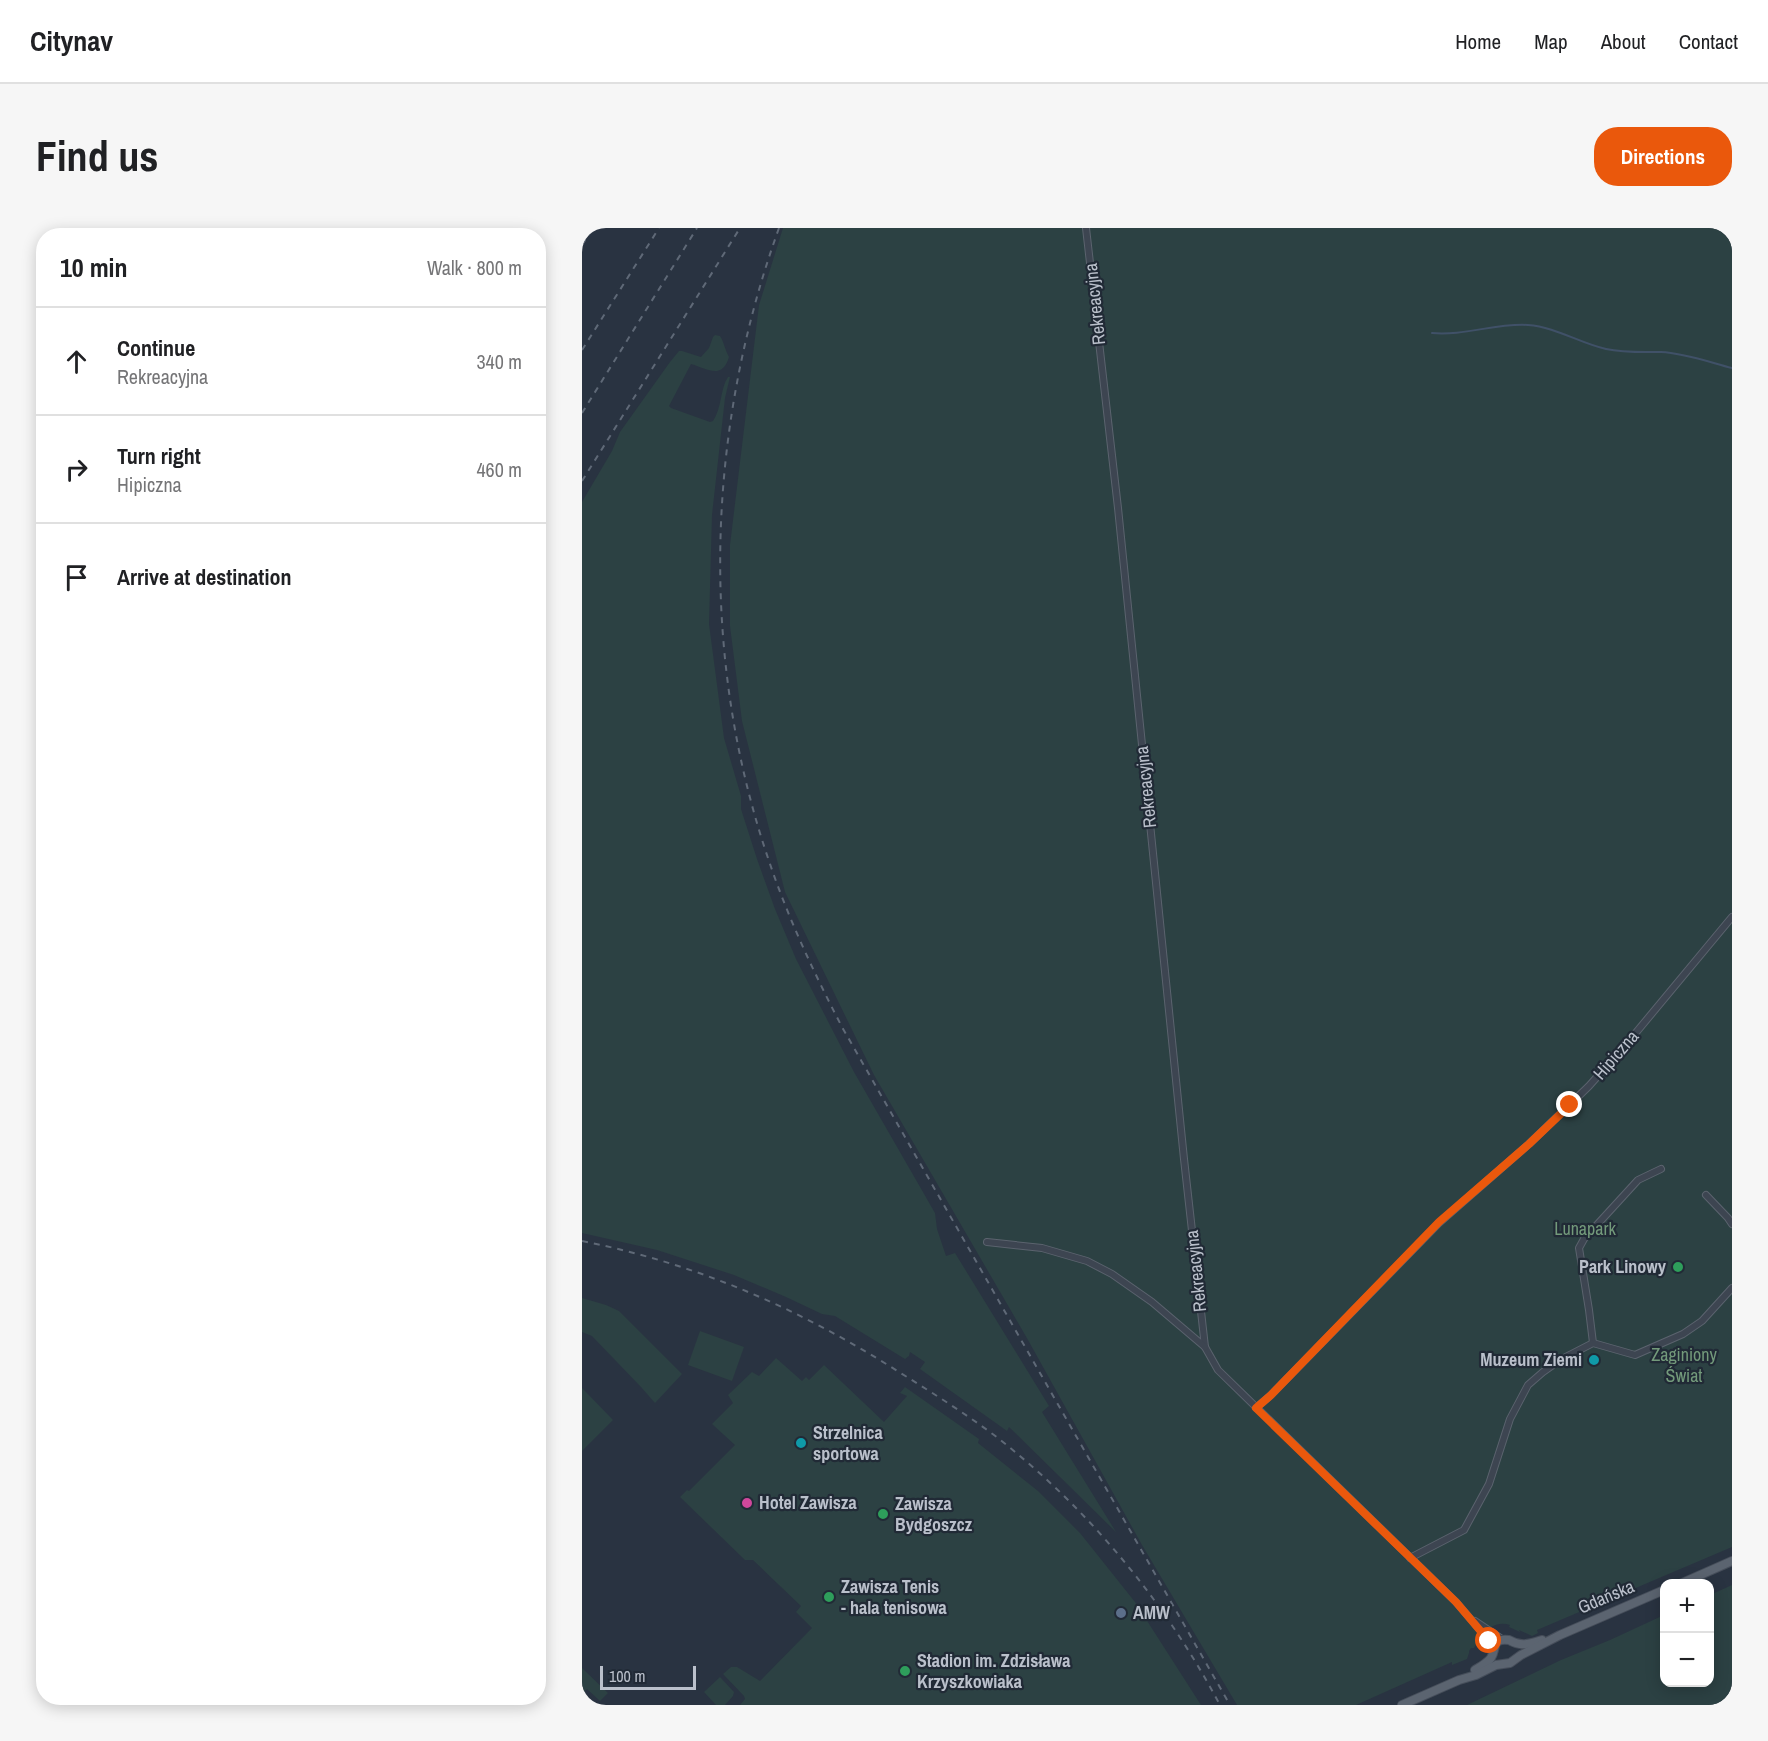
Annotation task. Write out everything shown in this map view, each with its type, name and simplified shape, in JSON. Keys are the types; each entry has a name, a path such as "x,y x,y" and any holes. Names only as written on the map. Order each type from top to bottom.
{"main road":[{"path":"1691,1579 1732,1561"},
{"name":"Gdańska","path":"1516,1657 1560,1635 1660,1592"},
{"name":"Gdańska","path":"1515,1644 1526,1645 1560,1635"},
{"path":"1402,1705 1422,1701 1487,1663 1496,1643 1502,1639 1515,1644 1518,1650 1516,1657 1510,1663 1459,1680"},
{"path":"1493,1651 1496,1660 1502,1664"}],"street":[{"name":"Rekreacyjna","path":"1086,228 1118,508 1205,1347"},
{"name":"Hipiczna","path":"1256,1408 1439,1222 1529,1144 1582,1092 1629,1041 1732,917"},
{"path":"1593,1343 1579,1248 1584,1239 1638,1180 1661,1169"},
{"path":"1706,1195 1732,1224"},
{"name":"Rekreacyjna","path":"987,1242 1042,1248 1087,1261 1152,1302 1205,1347 1218,1370 1471,1618 1487,1638 1493,1651"},
{"path":"1410,1558 1464,1530 1489,1484 1510,1419 1528,1385 1543,1372 1560,1360 1593,1343 1635,1355 1683,1334 1702,1321 1732,1288"},
{"name":"Rekreacyjna","path":"1471,1618 1502,1639"}],"green space":[{"path":"783,228 1732,228 1732,1547 1537,1630 1538,1633 1532,1636 1509,1627 1510,1625 1493,1626 1479,1637 1474,1648 1469,1651 1467,1659 1452,1665 1452,1662 1356,1705 1237,1705 1142,1545 1028,1340 874,1075 785,892 742,721 730,626 730,545 759,305"},
{"path":"715,335 720,336 729,357 726,364 718,371 714,371 691,364 669,406 710,422 713,421 725,382 730,377 725,398 712,515 709,624 724,738 741,796 741,809 757,859 796,959 854,1072 935,1213 937,1229 946,1256 955,1253 1049,1406 1042,1412 1116,1532 1009,1427 1007,1431 920,1369 925,1362 910,1352 905,1359 835,1316 822,1314 734,1275 657,1250 582,1233 582,502 612,451 620,432 670,362 679,351 701,357 709,348"},
{"path":"582,1298 619,1311 682,1374 655,1403 592,1336 582,1332"},
{"path":"700,1331 744,1347 732,1381 688,1365"},
{"name":"Zawisza Bydgoszcz","path":"776,1358 802,1381 806,1377 809,1380 824,1365 884,1422 907,1396 900,1393 905,1387 979,1439 978,1443 1038,1491 1080,1533 1135,1602 1201,1705 740,1705 745,1699 744,1696 723,1674 731,1667 737,1667 760,1681 812,1628 796,1612 801,1606 753,1560 745,1560 680,1497 687,1490 689,1491 735,1445 712,1424 733,1403 728,1395 752,1372 759,1376"},
{"path":"582,1388 613,1420 582,1451"},
{"path":"1732,1585 1732,1705 1467,1705 1561,1660 1660,1617 1660,1687 1714,1687 1714,1593"},
{"path":"582,1668 608,1693 600,1701 587,1689 582,1694"},
{"path":"720,1677 734,1692 725,1705 716,1705 704,1692"}],"waterway":[{"path":"1432,333 1456,333 1516,325 1538,326 1606,349 1670,353 1732,368"}],"railway":[{"path":"582,245 593,228"},
{"path":"582,350 659,228"},
{"path":"582,413 697,228"},
{"path":"582,481 740,228"},
{"path":"779,228 755,305 737,384 725,463 720,544 722,624 731,704 746,783 769,861 802,945 842,1027 1230,1705"},
{"path":"582,1241 667,1262 786,1309 862,1349 994,1435 1061,1493 1121,1558 1174,1629 1220,1705"}],"place":[{"name":"Park Linowy","path":"1678,1267"},
{"name":"Muzeum Ziemi","path":"1594,1360"},
{"name":"Strzelnica sportowa","path":"801,1443"},
{"name":"Hotel Zawisza","path":"747,1503"},
{"name":"Zawisza Bydgoszcz","path":"883,1514"},
{"name":"Zawisza Tenis - hala tenisowa","path":"829,1597"},
{"name":"AMW","path":"1121,1613"},
{"name":"Stadion im. Zdzisława Krzyszkowiaka","path":"905,1671"}],"route":[{"path":"1489,1641 1456,1602 1256,1408 1439,1222 1570,1105"}],"park label":[{"name":"Lunapark","path":"1585,1229"},
{"name":"Zaginiony Świat","path":"1684,1365"}]}
